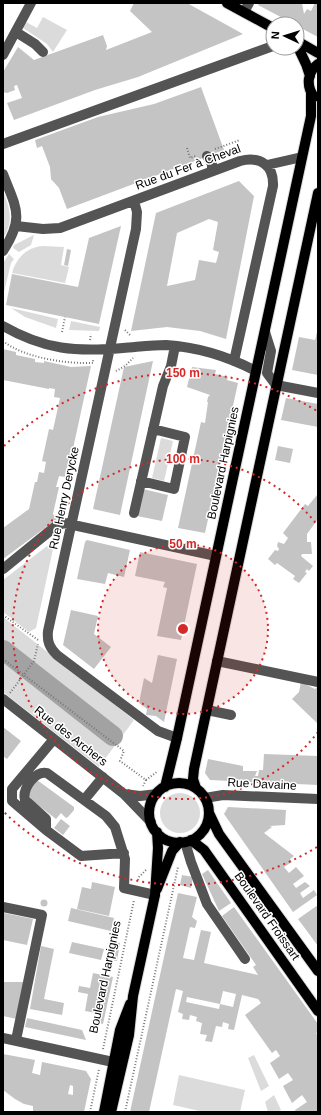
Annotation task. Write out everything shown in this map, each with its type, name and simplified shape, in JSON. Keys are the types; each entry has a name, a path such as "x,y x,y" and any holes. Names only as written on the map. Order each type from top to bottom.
{"main road":[{"path":"227,3 265,24"},
{"path":"305,46 318,53"},
{"name":"Boulevard Harpignies","path":"165,787 177,738 311,116 310,76 302,56"},
{"path":"310,76 318,64"},
{"path":"311,92 318,101"},
{"path":"155,895 174,849 205,828 209,813 205,798 196,788 193,779 194,769 276,385 316,212 318,193"},
{"path":"186,841 169,841 157,832 151,822 150,807 156,794 165,787 179,783 196,788"},
{"name":"Boulevard Froissart","path":"209,813 219,834 318,971"},
{"path":"111,1112 129,1035 133,996 155,895 158,848 157,832"},
{"name":"Boulevard Froissart","path":"186,841 204,850 318,1011"},
{"path":"104,1112 122,1023 133,996"}],"street":[{"path":"3,55 31,3"},
{"path":"244,12 249,3"},
{"path":"16,32 35,44 43,52"},
{"path":"3,144 265,49"},
{"path":"210,153 212,172"},
{"path":"234,361 273,186 272,173 267,165 302,157"},
{"name":"Rue du Fer à Cheval","path":"16,226 43,229 60,228 248,159 260,160 267,165"},
{"path":"3,174 16,207 16,226 13,236 3,251"},
{"name":"Rue Henry Derycke","path":"134,201 137,212 136,229 48,631 48,641 50,648 57,655 158,731 177,738"},
{"path":"3,326 26,339 49,347 82,351 159,345 175,346 201,351 234,361 256,371"},
{"name":"Boulevard Harpignies","path":"265,332 271,351 267,373 276,385"},
{"path":"134,513 163,386 171,366 175,346"},
{"path":"276,385 318,393"},
{"path":"141,482 174,489 185,437 153,429"},
{"path":"3,569 56,526 64,523 216,556"},
{"path":"217,661 318,682"},
{"name":"Rue des Archers","path":"3,699 124,794 151,822"},
{"path":"206,710 231,715"},
{"path":"54,739 12,789 11,798 14,804 81,856 124,852"},
{"path":"46,830 46,819 26,803 24,796 26,789 40,772 47,773 111,821 118,833 124,852 126,870 124,888 155,895"},
{"path":"84,800 103,777"},
{"path":"124,794 140,796 156,794"},
{"name":"Rue Davaine","path":"205,798 223,795 318,799"},
{"path":"186,841 191,862 207,904 244,960"},
{"path":"3,907 42,915 16,1040"},
{"path":"3,1038 113,1062"}],"path":[{"path":"210,153 240,140"},
{"path":"62,332 65,317"},
{"path":"3,615 39,640 34,661 3,699"},
{"path":"3,659 124,751 120,761 146,780"},
{"path":"140,796 146,780 158,772 159,764"},
{"path":"125,1112 178,867 170,857"},
{"name":"Boulevard Harpignies","path":"90,1112 139,877 149,868"}],"shaded area":[{"path":"43,17 67,30 53,52 47,44 23,28 26,22 37,28"},
{"path":"3,191 8,203 10,221 3,238"},
{"path":"34,235 31,245 19,252 13,248 14,245"},
{"path":"37,247 64,247 61,265 69,267 65,283 12,273 16,263 23,254"},
{"path":"9,254 14,259 11,263 3,296 3,263"},
{"path":"11,308 58,319 56,328 25,317"},
{"path":"71,321 100,327 99,331 69,330"},
{"path":"161,438 173,441 164,481 152,478"},
{"path":"47,546 53,549 36,628 29,632 3,612 3,580"},
{"path":"3,617 134,720 99,767 3,692"},
{"path":"180,793 194,799 200,813 194,827 180,833 166,827 160,813 166,799"},
{"path":"254,1055 269,1086 261,1091 248,1058"},
{"path":"179,1075 245,1090 240,1112 204,1112 173,1105"},
{"path":"274,1095 281,1110 277,1112 268,1112 265,1102"}],"building":[{"path":"134,3 187,3 243,34 138,77 95,90 14,120 7,103 22,98 17,85 14,86 15,90 7,93 3,92 3,72 18,47 34,60 103,35 107,46 106,50 152,32 130,11"},
{"path":"259,3 302,3 304,14 307,9 311,11 315,3 318,3 318,37 305,30 305,16 279,16 258,5"},
{"path":"201,87 224,150 67,209 59,188 51,179 50,167 42,146 37,148 35,140 98,117 154,104"},
{"path":"239,181 254,196 226,339 200,331 167,327 131,331 156,213","holes":["209,219 218,222 213,250 219,252 216,263 199,260 195,280 167,286 177,233"]},
{"path":"121,226 99,324 6,305 12,274 78,287 89,238"},
{"path":"67,249 71,250 68,266 64,265"},
{"path":"318,328 318,375 292,370 299,337 315,340"},
{"path":"3,349 16,352 16,355 35,359 35,362 44,363 44,361 71,367 91,366 69,467 67,467 65,477 59,476 56,487 59,487 53,514 57,519 3,559 3,528 29,509 35,482 37,482 39,472 44,473 46,462 42,461 49,429 53,430 60,398 54,397 55,389 3,380"},
{"path":"153,361 120,515 93,509 124,367"},
{"path":"192,367 216,370 215,374 228,377 227,380 238,383 205,533 178,528 201,422 205,423 207,402 210,395 187,387"},
{"path":"286,398 318,404 318,427 281,420"},
{"path":"278,446 293,449 290,463 275,460"},
{"path":"143,489 168,495 162,521 137,516"},
{"path":"317,495 318,519 307,534 307,542 311,542 312,554 302,554 301,556 313,566 309,571 307,569 305,572 307,573 299,583 293,579 295,576 277,563 275,565 268,559 275,550 278,551 278,542 284,544 288,538 283,533 305,504 308,506"},
{"path":"87,540 130,550 124,577 108,573 105,584 77,579 85,542"},
{"path":"140,552 197,564 181,640 157,636 167,588 163,587 165,582 135,576"},
{"path":"71,610 98,616 94,634 111,647 94,669 63,645"},
{"path":"158,655 177,659 164,722 156,716 146,715 147,709 139,703 144,678 152,683"},
{"path":"301,682 315,689 318,686 318,724 292,699 299,692"},
{"path":"3,727 21,741 7,759 3,756"},
{"path":"264,754 318,756 318,785 210,780 205,773 208,759 243,766 243,771 257,771 255,776 258,776 259,770 263,770"},
{"path":"37,780 74,807 74,810 68,817 66,818 61,813 56,819 30,799 31,798 26,794"},
{"path":"228,807 286,810 285,825 270,826 272,827 264,833 294,856 290,859 292,862 284,867 289,873 296,867 304,876 293,884 296,888 305,882 310,886 300,893 303,898 314,890 317,895 293,912 224,814"},
{"path":"61,819 70,826 63,835 54,828"},
{"path":"208,870 231,903 219,911 202,874"},
{"path":"182,875 193,877 191,888 180,885"},
{"path":"92,882 115,887 109,916 77,909 82,887 91,889"},
{"path":"178,893 197,897 192,917 197,921 195,928 190,927 183,958 194,960 201,930 211,932 204,963 258,975 253,967 256,965 222,916 234,907 318,1024 318,1032 316,1033 318,1036 318,1112 296,1112 295,1110 307,1102 302,1095 292,1103 283,1086 293,1080 288,1073 279,1079 270,1063 280,1056 276,1050 272,1053 245,1015 261,1003 258,999 242,995 234,1030 228,1029 229,1024 223,1022 222,1027 216,1026 212,1042 205,1041 207,1035 200,1034 202,1023 196,1021 197,1017 190,1015 189,1020 182,1019 183,1014 178,1012 183,991 176,989 149,1112 130,1112","holes":["223,991 236,994 233,1007 220,1004","187,997 220,1004 219,1009 186,1002"]},
{"path":"44,900 47,903 44,906 41,903"},
{"path":"318,905 318,946 298,919"},
{"path":"71,908 114,918 111,931 68,921"},
{"path":"4,913 33,919 27,945 3,940"},
{"path":"111,941 120,943 117,961 108,960"},
{"path":"72,942 104,949 101,960 69,953"},
{"path":"41,946 54,949 44,999 64,1003 62,1015 30,1009"},
{"path":"93,973 113,977 103,1024 94,1022 96,1013 85,1011 88,994 78,992 79,986 90,988"},
{"path":"3,982 25,982 17,1019 3,1016"},
{"path":"27,1018 82,1030 86,1040 25,1027"},
{"path":"3,1054 35,1060 32,1073 40,1075 42,1062 86,1071 91,1079 84,1112 33,1112 33,1106 24,1104 3,1090","holes":["70,1085 73,1086 73,1095 68,1094"]}],"waterway":[{"path":"3,650 113,736"}]}
